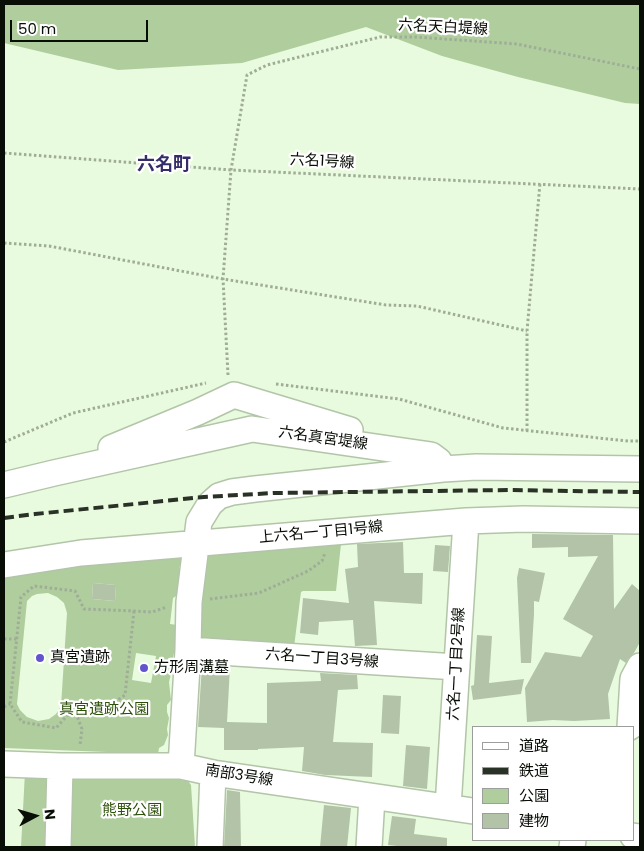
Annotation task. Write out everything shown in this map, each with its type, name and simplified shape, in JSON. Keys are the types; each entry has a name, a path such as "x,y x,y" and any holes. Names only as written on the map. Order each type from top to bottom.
{"street":[{"path":"54,473 234,395 437,462"},
{"name":"六名真宮堤線","path":"4,485 252,429 437,462 476,467 640,469"},
{"path":"180,766 188,650 189,602 199,522 210,504 219,496 232,492 437,462"},
{"name":"上六名一丁目1号線","path":"4,564 81,553 466,521 523,519 640,521"},
{"name":"六名一丁目2号線","path":"448,807 466,521"},
{"name":"六名一丁目3号線","path":"188,650 457,667"},
{"path":"630,726 633,679 640,666"},
{"name":"南部3号線","path":"4,764 180,766 213,773 472,811"},
{"path":"58,847 69,766"},
{"path":"210,847 213,773"},
{"path":"369,847 372,797"}],"path":[{"name":"六名天白堤線","path":"231,170 247,74 267,65 380,37 416,37 517,44 640,69"},
{"name":"六名1号線","path":"4,153 231,170 640,189"},
{"path":"228,378 223,279 231,170"},
{"path":"527,430 527,331 540,183"},
{"path":"4,243 49,246 223,279 386,305 417,306 527,331"},
{"path":"74,708 56,728 22,722 10,704 22,597 34,586 75,591 84,609 134,612 152,612 195,599 259,593 308,571 322,561 327,545 327,533"},
{"path":"74,708 99,713 125,695 134,612"},
{"path":"4,639 17,638"},
{"path":"4,707 10,704"},
{"path":"69,766 82,728 74,708"}],"green space":[{"path":"4,4 640,4 640,104 625,103 442,56 366,27 242,63 118,70 4,43"},
{"path":"341,544 336,591 301,592 294,647 192,638 199,553"},
{"name":"真宮遺跡公園","path":"180,550 184,559 179,567 179,585 176,596 173,598 170,624 177,625 178,636 169,682 171,700 167,705 169,718 168,735 164,745 159,748 158,754 4,748 4,569","holes":["93,583 116,585 115,601 92,599","48,593 57,597 64,603 67,613 61,706 56,714 49,719 38,721 27,717 17,704 27,601 37,594","136,653 156,656 151,683 132,680"]},
{"path":"25,772 44,773 49,779 54,847 21,847"},
{"name":"熊野公園","path":"74,778 186,778 191,785 195,847 68,847 70,782"}],"building":[{"path":"532,534 613,535 614,609 632,584 640,591 640,642 626,663 620,659 608,694 610,719 527,722 525,688 545,652 581,657 593,636 563,619 598,556 568,557 568,547 532,548"},
{"path":"403,542 404,573 423,573 422,604 374,601 377,645 355,646 353,620 319,622 318,635 300,633 303,598 349,603 345,569 358,567 357,544"},
{"path":"435,545 450,546 448,572 433,571"},
{"path":"519,568 545,573 539,602 534,601 531,663 521,663 517,578"},
{"path":"93,583 116,585 115,601 92,599"},
{"path":"477,635 492,636 489,683 524,679 521,694 473,700 471,686 474,685"},
{"path":"202,665 230,667 227,722 267,723 267,683 321,681 320,673 357,675 358,689 338,690 333,742 373,743 372,777 325,775 302,771 304,747 224,750 224,728 198,727"},
{"path":"383,695 401,696 399,734 381,733"},
{"path":"406,745 430,747 427,789 403,786"},
{"path":"227,790 240,792 241,847 224,847"},
{"path":"324,805 351,808 347,847 320,847"},
{"path":"392,816 416,819 414,834 447,838 447,847 388,845"}],"railway":[{"path":"4,518 204,497 273,493 509,490 640,492"}],"place":[{"name":"真宮遺跡","path":"40,658"},
{"name":"方形周溝墓","path":"144,668"}],"district":[{"name":"六名町","path":"164,165"}]}
